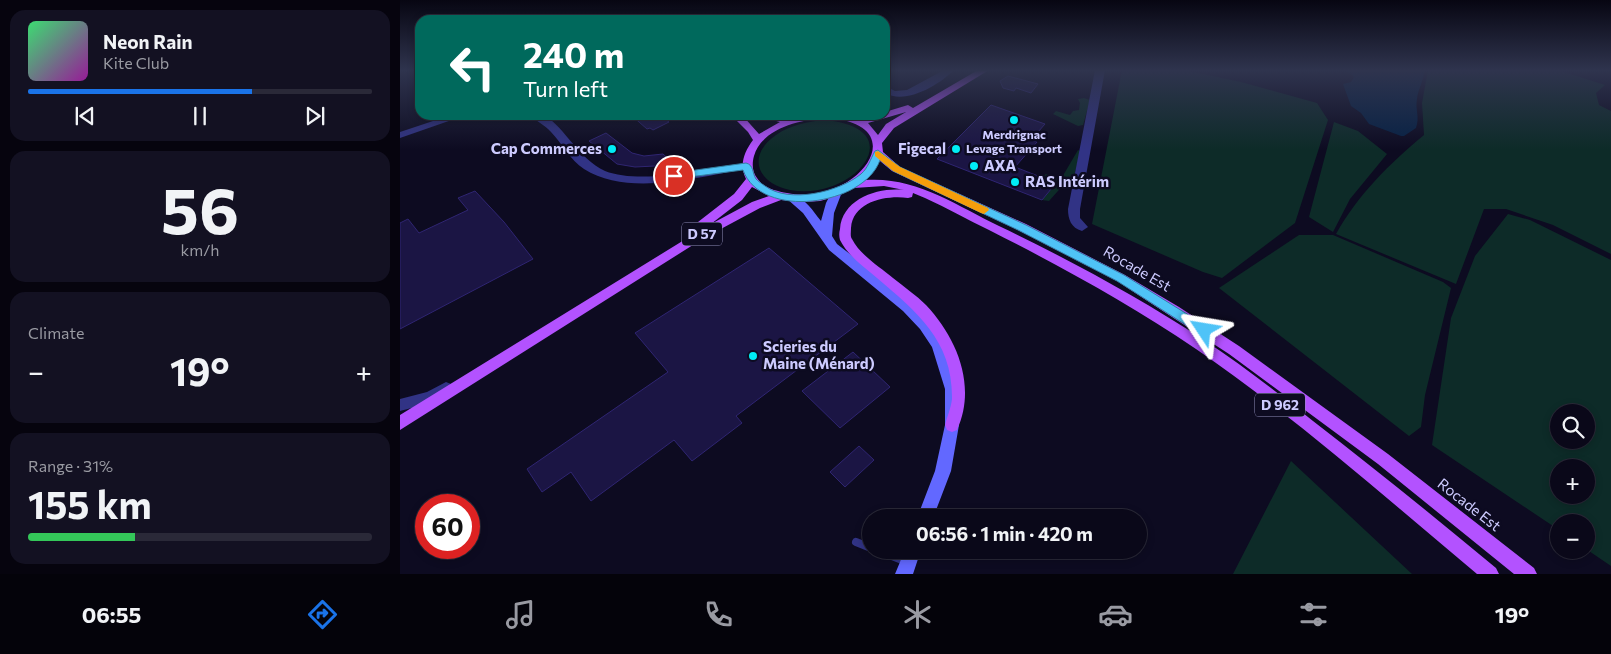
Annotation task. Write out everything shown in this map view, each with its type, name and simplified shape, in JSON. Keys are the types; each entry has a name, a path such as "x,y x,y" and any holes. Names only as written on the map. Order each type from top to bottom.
{"main road":[{"path":"890,114 908,108 930,97"},
{"path":"794,120 768,132 758,140 749,153 746,166 751,180 763,190 780,196 792,198 822,196 837,192 865,176 874,165 878,148 890,126 938,97"},
{"path":"741,120 752,130 758,140"},
{"path":"849,120 860,123 874,135 878,148"},
{"path":"860,123 870,120"},
{"name":"Rocade Est","path":"878,148 896,169 1022,227 1120,278 1234,350 1383,459 1528,574"},
{"name":"D 57","path":"629,279 720,213 738,197 751,180"},
{"name":"Rocade Est","path":"851,185 870,183 902,186 926,195 1033,246 1130,302 1226,363 1381,483 1490,574"},
{"path":"826,236 826,219 830,205 837,192"},
{"path":"928,509 943,471 959,401 958,376 954,360 939,330 920,307 856,254 845,238 846,219 863,201 879,194 895,192 911,194 929,200 1054,259"},
{"name":"D 57","path":"400,423 729,218 780,196"},
{"path":"792,198 807,210 833,247 908,308 925,325 938,346 952,389 952,425"}],"street":[{"path":"1082,227 1074,219 1074,209 1095,97"},
{"path":"400,135 446,120"},
{"path":"541,120 557,133 585,164 596,172 611,176 655,178 746,166"},
{"path":"400,405 430,397 528,344"}],"lane":[{"path":"856,542 862,544"}],"green space":[{"path":"1117,97 1295,97 1317,103 1328,120 1295,223 1222,278 1203,272 1092,224"},
{"path":"1423,97 1597,97 1599,105 1611,111 1611,254 1553,225 1506,209 1484,209 1456,284 1336,234 1364,193 1399,157 1424,135"},
{"path":"1078,99 1090,100 1083,125 1078,126 1053,114 1056,111 1070,115 1073,111 1079,110 1080,103"},
{"path":"823,120 851,126 866,136 870,148 865,162 853,175 835,185 814,191 790,190 769,181 759,167 761,151 767,143 776,135 793,126"},
{"path":"1334,122 1358,131 1387,154 1350,199 1333,232 1309,217"},
{"path":"1078,150 1080,151 1073,182 1066,182 1049,201 1042,200 1056,183 1042,177 1046,174 1061,179"},
{"path":"1508,214 1530,220 1611,260 1611,566 1595,555 1595,514 1550,514 1550,524 1432,445 1451,318 1475,256"},
{"path":"1299,235 1333,235 1443,282 1451,288 1425,395 1421,427 1409,436 1219,288"},
{"path":"1291,461 1412,574 1233,574"}],"water":[{"path":"1348,97 1418,97 1418,120 1416,128 1401,136 1369,124 1361,113 1351,106"}],"building":[{"path":"991,105 1045,124 1031,140 1037,142 1015,167 1056,183 1042,200 937,159"},
{"path":"637,120 666,120 669,122 653,130 647,129"},
{"name":"Cap Commerces","path":"606,133 632,153 644,156 663,154 675,165 635,167 617,164 589,141"},
{"path":"475,191 504,222 533,259 400,329 400,223 408,219 419,233 468,210 458,198"},
{"path":"769,248 858,324 736,416 742,423 692,461 674,440 591,501 571,472 542,492 527,469 668,372 635,333"},
{"path":"853,352 890,387 840,428 802,391"},
{"path":"859,446 874,460 845,487 830,472"}],"slow traffic":[{"path":"878,154 896,169 984,210"}],"place":[{"name":"Merdrignac Levage Transport","path":"1014,120"},
{"name":"Cap Commerces","path":"612,149"},
{"name":"Figecal","path":"956,149"},
{"name":"AXA","path":"974,166"},
{"name":"RAS Intérim","path":"1015,182"},
{"name":"Scieries du Maine (Ménard)","path":"753,356"}],"route":[{"path":"674,176 746,166 751,180 763,190 780,196 807,198 837,192 851,185 865,176 874,165 878,153 896,169 1022,227 1120,278 1204,330"}]}
